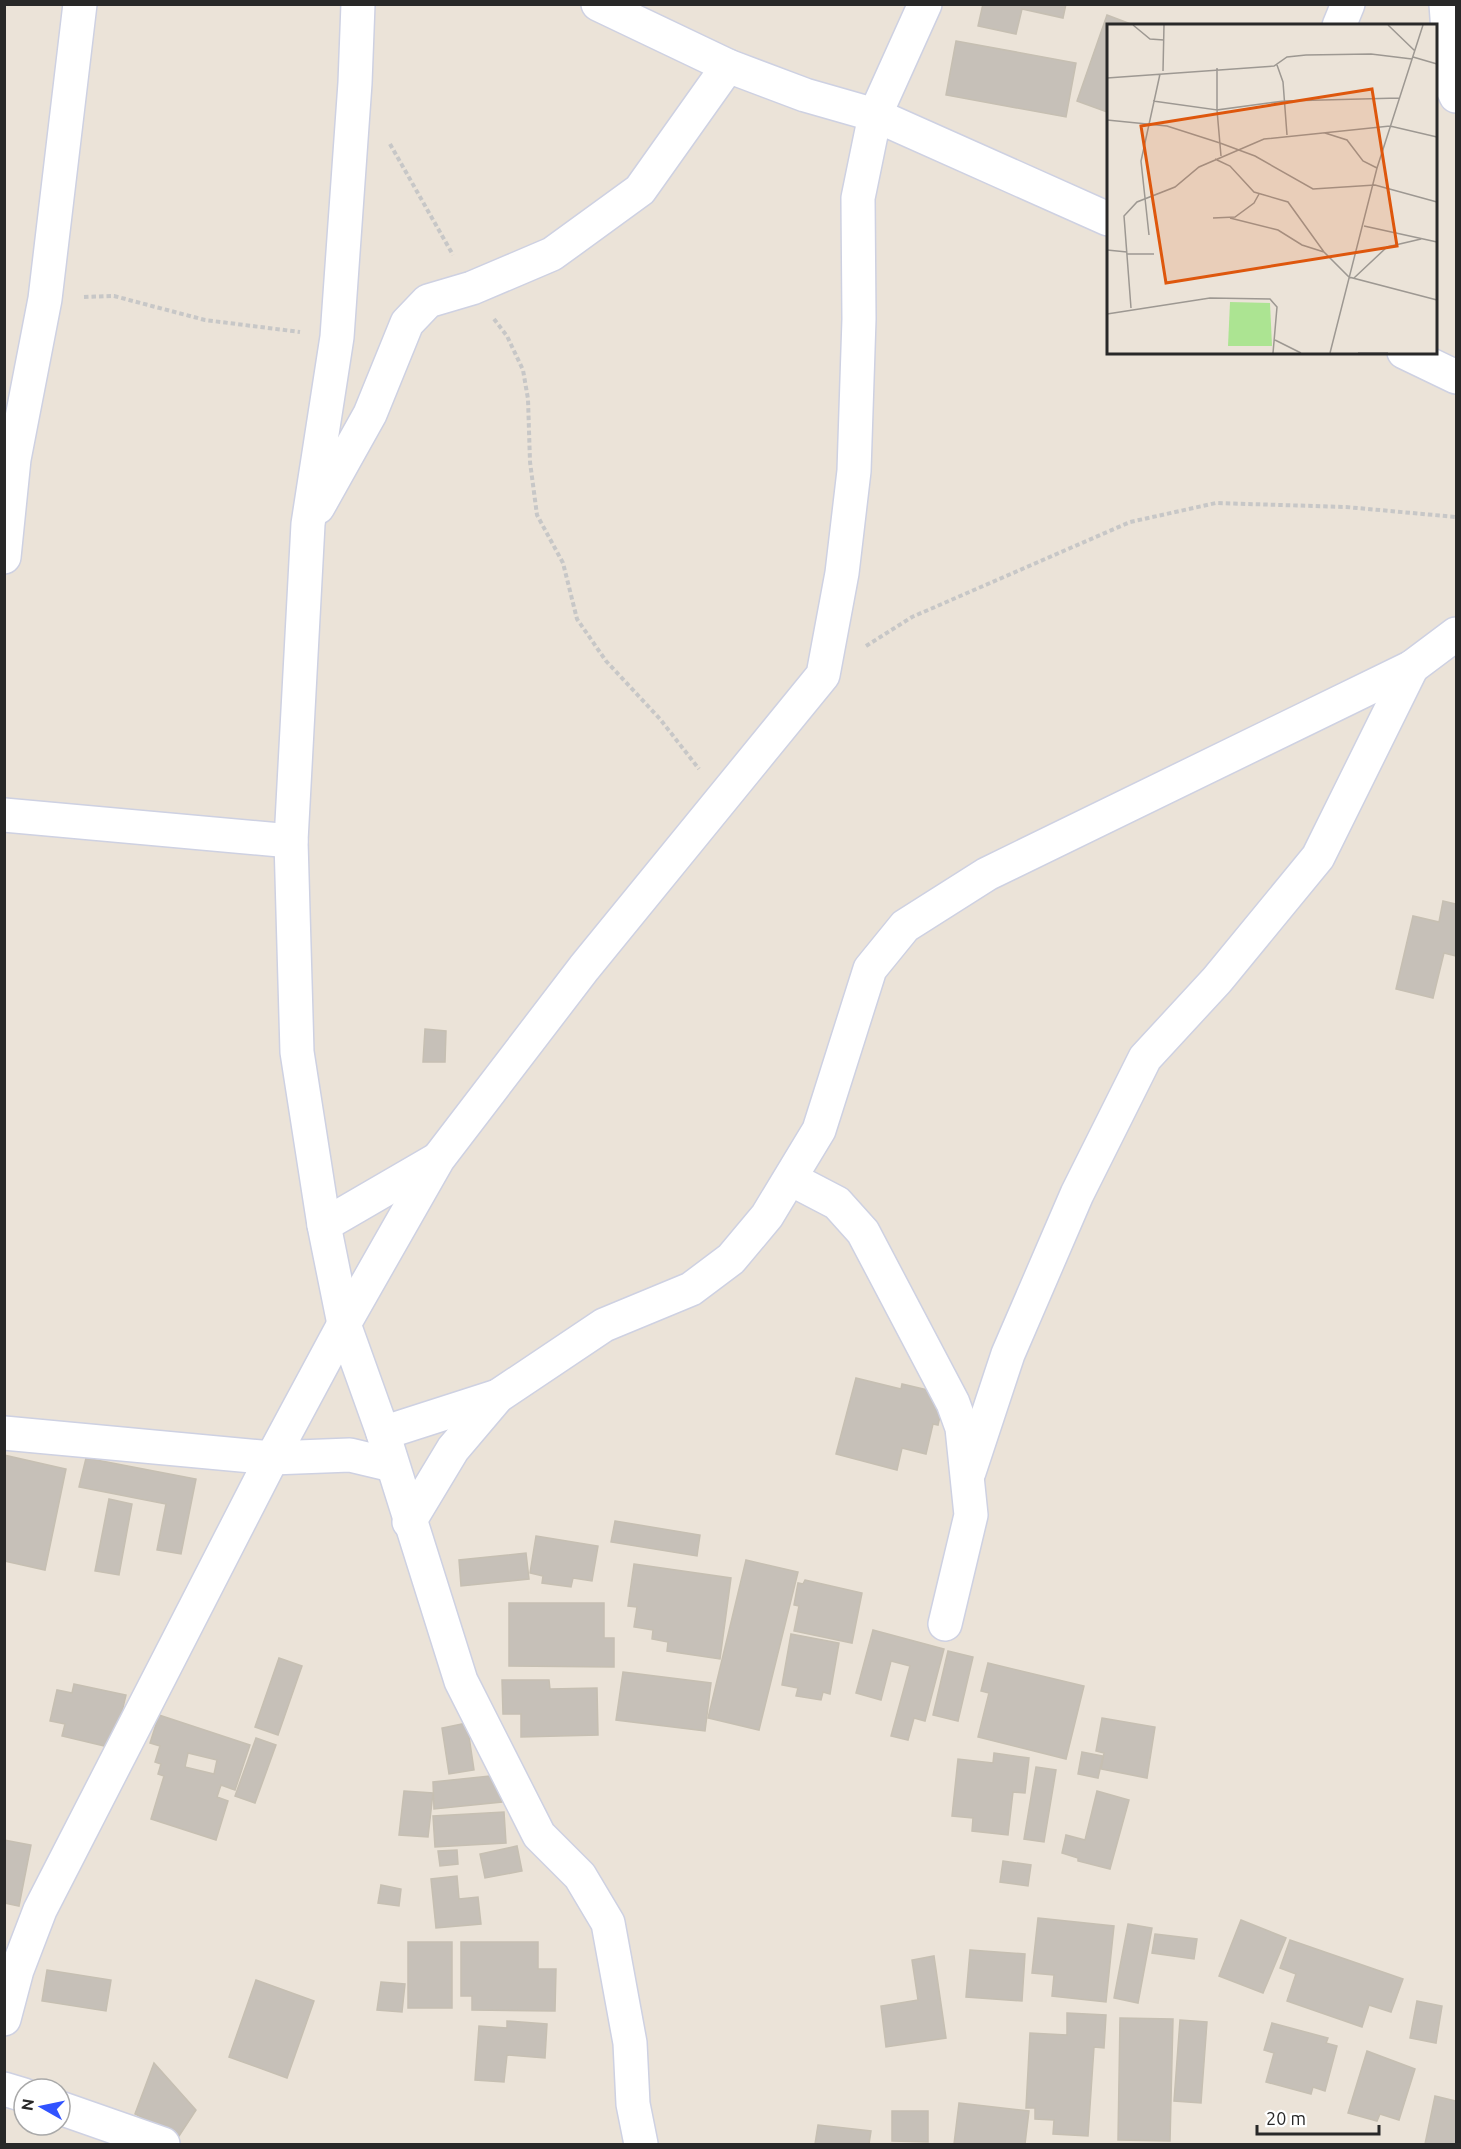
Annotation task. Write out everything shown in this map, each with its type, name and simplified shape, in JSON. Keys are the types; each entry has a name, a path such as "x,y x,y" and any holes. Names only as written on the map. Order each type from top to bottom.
{"street":[{"path":"4,557 14,459 45,299 80,4"},
{"path":"358,4 355,83 337,337 308,525 291,841 297,1052 324,1225 344,1324 383,1433 409,1522 461,1681 539,1835 580,1876 608,1923 630,2043 633,2104 641,2145"},
{"path":"598,4 728,66 805,95 875,115 1107,219"},
{"path":"4,2019 17,1970 40,1910 272,1458 344,1324 438,1159 584,968 823,675 842,573 854,471 859,319 858,198 875,115 925,4"},
{"path":"1340,24 1348,4"},
{"path":"1446,4 1452,87 1456,96"},
{"path":"308,525 370,414 407,323 428,301 472,288 552,254 640,190 728,66"},
{"path":"1408,354 1456,376"},
{"path":"409,1522 453,1449 498,1396 604,1325 692,1289 732,1259 767,1216 819,1130 870,969 905,926 987,874 1412,668 1456,634"},
{"path":"969,1472 1008,1354 1077,1194 1145,1058 1217,980 1318,857 1412,668"},
{"path":"4,815 291,841"},
{"path":"324,1225 438,1159"},
{"path":"791,1179 837,1203 863,1232 952,1403 962,1428 969,1472 971,1515 945,1624"},
{"path":"383,1433 498,1396"},
{"path":"4,1433 272,1458 350,1455 392,1465"},
{"path":"72,2112 163,2145"}],"path":[{"path":"385,134 472,288 507,336 523,370 537,515 563,563 577,619 606,661 660,719 723,800"},
{"path":"45,299 114,296 205,320 337,337"},
{"path":"823,675 912,617 1130,522 1216,504 1346,507 1456,517"}],"building":[{"path":"983,4 1066,4 1063,18 1022,9 1016,34 978,26"},
{"path":"1107,15 1131,24 1107,24 1107,112 1077,101"},
{"path":"956,41 1076,63 1066,117 946,95"},
{"path":"1443,901 1456,904 1456,956 1444,953 1433,998 1396,989 1413,916 1439,922"},
{"path":"425,1029 446,1031 445,1062 423,1062"},
{"path":"856,1378 901,1389 902,1384 945,1394 938,1425 933,1424 926,1454 902,1448 897,1470 836,1454"},
{"path":"4,1455 66,1469 45,1570 4,1561"},
{"path":"86,1458 196,1479 181,1554 157,1550 166,1504 79,1487"},
{"path":"109,1499 132,1504 119,1575 95,1571"},
{"path":"615,1521 700,1535 697,1556 611,1542"},
{"path":"536,1536 598,1546 592,1581 573,1578 571,1587 542,1583 543,1576 530,1573"},
{"path":"526,1553 529,1579 461,1586 459,1560"},
{"path":"746,1560 798,1572 759,1730 708,1718"},
{"path":"634,1564 731,1578 720,1659 667,1651 668,1642 652,1639 653,1630 634,1627 637,1607 628,1606"},
{"path":"805,1580 862,1593 852,1643 794,1631 799,1606 794,1605 798,1583 803,1584"},
{"path":"509,1603 604,1603 604,1638 614,1638 614,1667 509,1666"},
{"path":"873,1630 944,1649 925,1721 914,1718 908,1740 891,1736 910,1666 891,1661 881,1700 856,1693"},
{"path":"791,1634 839,1643 830,1694 823,1692 821,1700 796,1696 798,1688 782,1685"},
{"path":"948,1651 973,1657 958,1721 933,1715"},
{"path":"279,1658 302,1666 278,1735 255,1727"},
{"path":"988,1663 1084,1686 1066,1759 978,1737 989,1693 981,1691"},
{"path":"623,1672 711,1683 705,1731 616,1720"},
{"path":"502,1680 549,1680 550,1689 597,1688 598,1735 521,1737 521,1714 503,1714"},
{"path":"74,1684 126,1695 113,1748 62,1736 65,1724 50,1721 57,1690 72,1693"},
{"path":"159,1715 250,1745 235,1790 221,1785 217,1797 228,1801 216,1840 151,1819 164,1776 158,1774 161,1764 155,1762 160,1746 150,1743","holes":["188,1753 217,1760 214,1774 185,1767"]},
{"path":"1102,1718 1155,1727 1147,1778 1101,1769 1104,1753 1096,1751"},
{"path":"467,1723 474,1770 449,1774 442,1728"},
{"path":"256,1738 276,1745 255,1803 235,1796"},
{"path":"1082,1752 1103,1756 1098,1778 1078,1774"},
{"path":"994,1753 1029,1758 1025,1793 1013,1792 1008,1835 972,1831 973,1818 952,1816 958,1759 993,1763"},
{"path":"1036,1767 1056,1770 1044,1842 1024,1839"},
{"path":"499,1775 502,1802 434,1809 433,1782"},
{"path":"404,1791 433,1793 428,1837 399,1835"},
{"path":"1097,1791 1129,1800 1110,1869 1078,1861 1078,1858 1062,1853 1066,1835 1085,1840"},
{"path":"504,1812 506,1843 435,1847 433,1816"},
{"path":"4,1840 31,1845 19,1906 4,1903"},
{"path":"517,1846 522,1871 485,1878 480,1854"},
{"path":"457,1850 458,1864 440,1866 438,1851"},
{"path":"1003,1861 1031,1865 1028,1886 1000,1882"},
{"path":"457,1876 459,1899 478,1897 481,1924 436,1928 431,1879"},
{"path":"381,1885 401,1889 399,1906 378,1903"},
{"path":"1038,1918 1114,1926 1106,2002 1052,1996 1054,1975 1032,1973"},
{"path":"1241,1920 1286,1938 1263,1993 1219,1976"},
{"path":"1128,1924 1152,1928 1138,2003 1114,1998"},
{"path":"1155,1934 1197,1939 1194,1959 1152,1953"},
{"path":"1290,1940 1403,1979 1391,2012 1369,2005 1362,2027 1287,2001 1296,1974 1280,1968"},
{"path":"408,1942 452,1942 452,2008 408,2008"},
{"path":"461,1942 538,1942 538,1969 556,1969 555,2011 472,2010 472,1996 461,1996"},
{"path":"970,1950 1025,1954 1022,2001 966,1997"},
{"path":"934,1956 946,2038 886,2047 881,2006 918,2000 912,1960"},
{"path":"47,1970 111,1980 106,2011 42,2001"},
{"path":"256,1980 314,2001 287,2078 229,2057"},
{"path":"381,1982 405,1984 402,2012 377,2010"},
{"path":"1417,2001 1442,2006 1436,2043 1410,2038"},
{"path":"1067,2013 1106,2015 1104,2048 1094,2047 1088,2136 1053,2134 1054,2120 1035,2119 1035,2108 1026,2108 1030,2033 1067,2035"},
{"path":"1120,2018 1173,2019 1170,2141 1118,2140"},
{"path":"1180,2020 1207,2022 1201,2103 1174,2101"},
{"path":"507,2021 547,2024 545,2058 507,2055 504,2082 475,2080 479,2026 507,2028"},
{"path":"1272,2023 1328,2038 1326,2043 1337,2046 1325,2091 1313,2087 1311,2094 1266,2082 1274,2053 1264,2050"},
{"path":"1367,2051 1415,2069 1399,2120 1380,2114 1377,2121 1348,2113"},
{"path":"154,2063 196,2110 179,2136 135,2114"},
{"path":"1435,2096 1456,2101 1456,2144 1425,2144"},
{"path":"959,2103 1029,2111 1025,2144 954,2144"},
{"path":"892,2111 928,2111 928,2142 892,2141"},
{"path":"818,2125 871,2131 869,2144 815,2144"}]}
